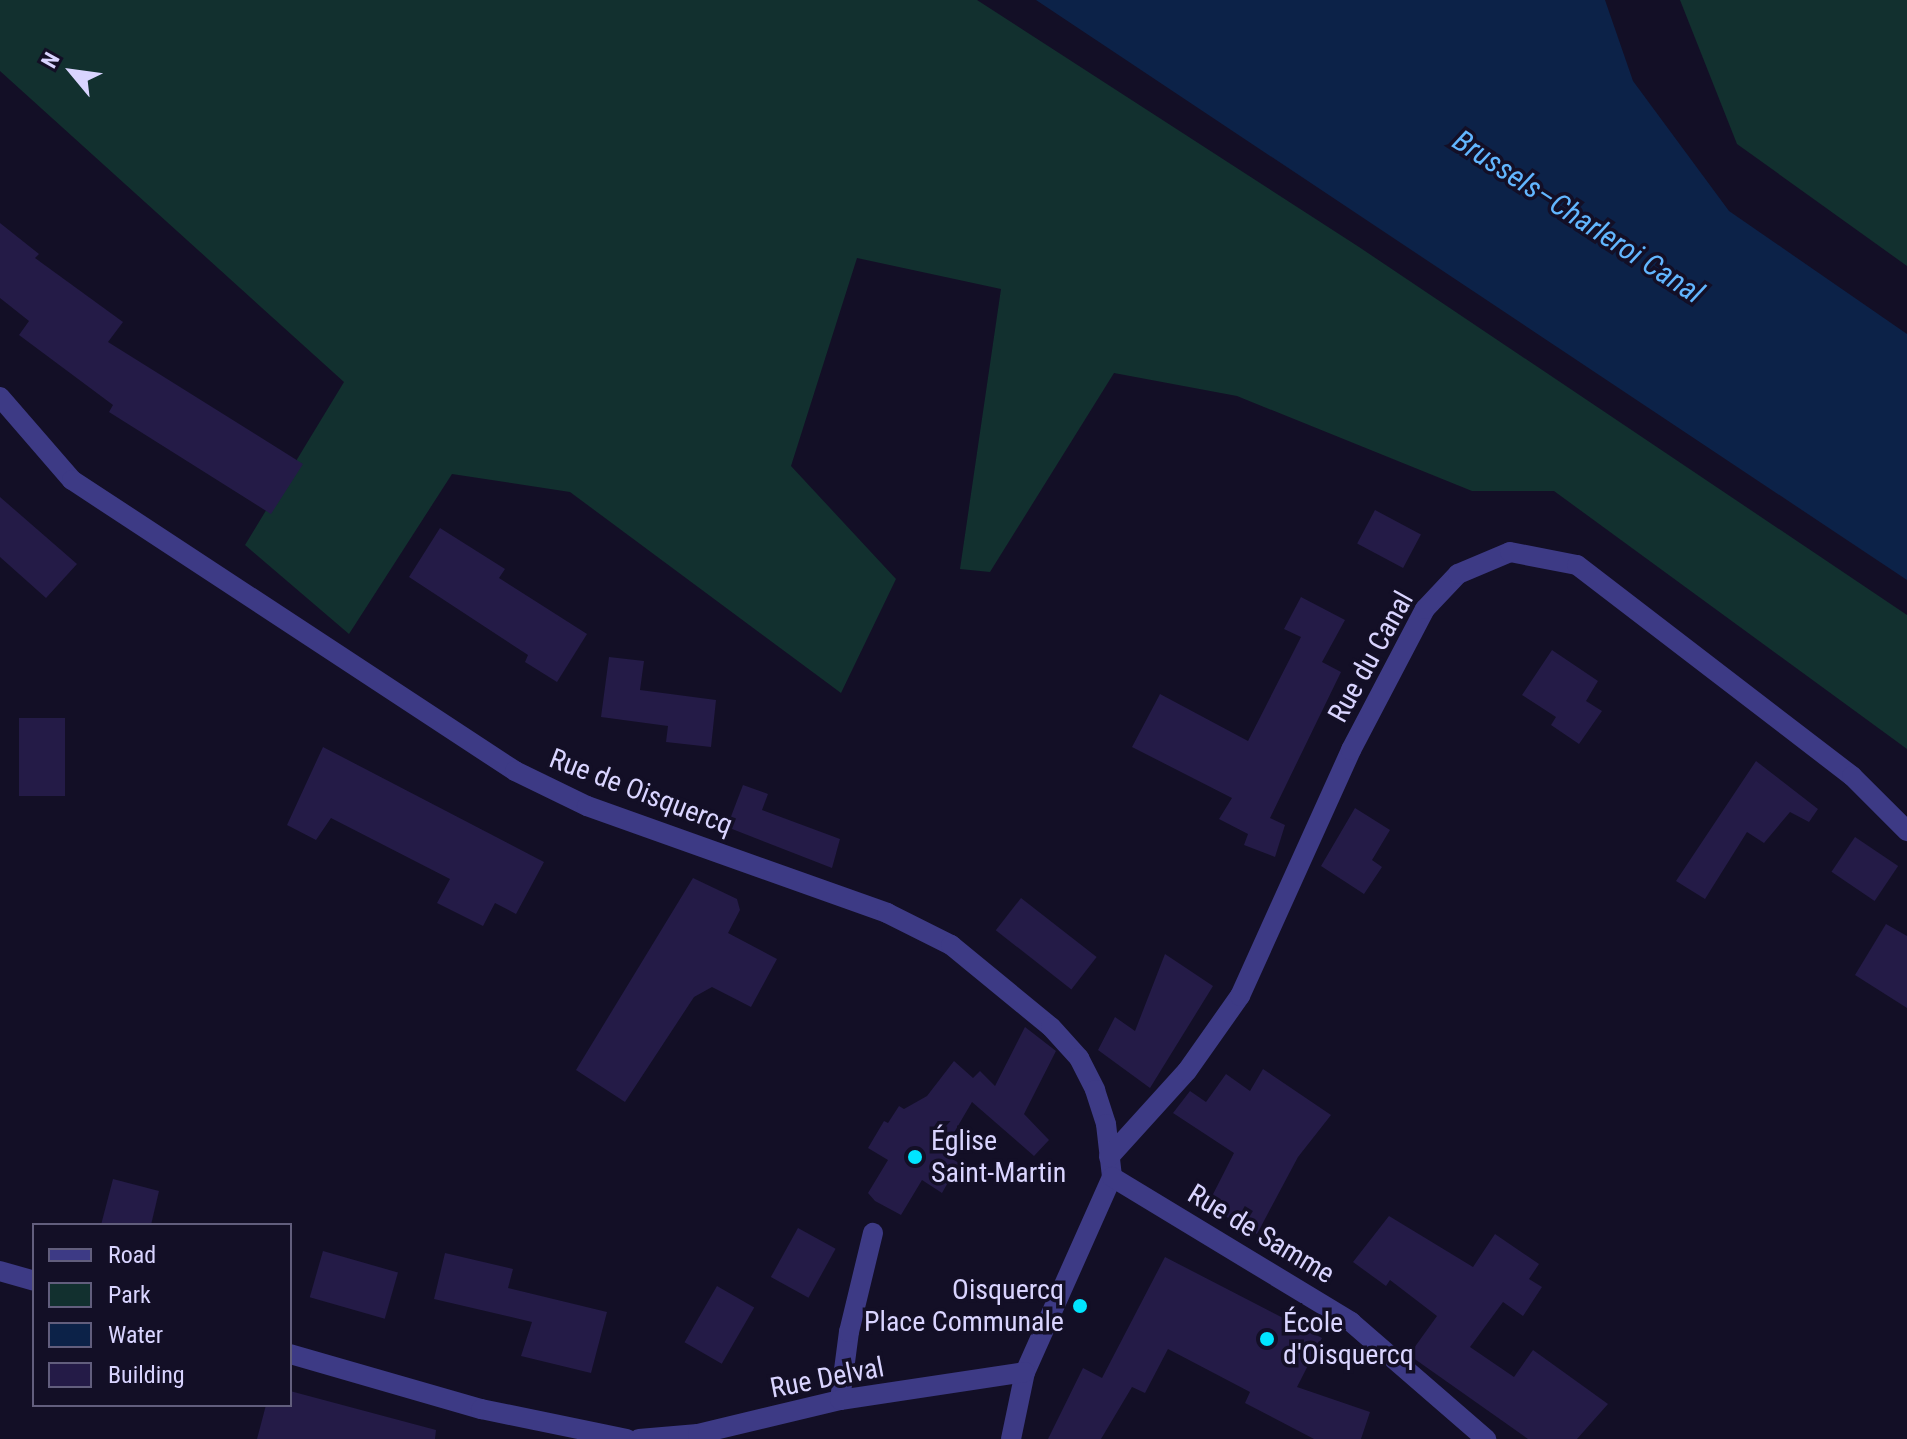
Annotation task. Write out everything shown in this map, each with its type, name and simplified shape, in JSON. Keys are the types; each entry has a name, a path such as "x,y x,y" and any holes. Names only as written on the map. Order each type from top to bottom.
{"street":[{"name":"Rue de Oisquercq","path":"0,397 72,480 515,771 587,806 887,913 951,945 1009,989 1079,1058 1106,1124 1111,1167"},
{"name":"Rue du Canal","path":"1111,1167 1187,1071 1240,996 1351,750 1425,609 1458,574 1510,552 1577,565 1852,776 1907,831"},
{"path":"1011,1439 1025,1372 1111,1167"},
{"name":"Rue de Samme","path":"1111,1167 1351,1322 1486,1439"},
{"path":"840,1400 849,1332 873,1233"},
{"path":"0,1271 32,1280"},
{"path":"292,1355 481,1409 627,1439"},
{"name":"Rue Delval","path":"639,1439 698,1434 840,1400 1025,1372"}],"green space":[{"path":"0,0 977,0 1359,247 1907,615 1907,749 1554,491 1472,491 1237,396 1114,373 990,572 960,569 1001,289 857,258 791,466 896,579 841,693 570,492 452,474 349,634 245,545 344,382 0,71"},
{"path":"1680,0 1907,0 1907,266 1737,144"}],"water":[{"name":"Brussels–Charleroi Canal","path":"1036,0 1605,0 1633,81 1729,211 1907,334 1907,580"}],"building":[{"path":"0,223 39,254 35,258 123,322 108,342 303,464 271,514 109,412 113,405 19,335 29,321 0,298"},
{"path":"0,497 77,564 46,598 0,557"},
{"path":"1375,510 1421,534 1403,568 1357,544"},
{"path":"440,528 505,569 499,578 587,634 557,682 525,662 528,655 409,577"},
{"path":"1301,597 1345,620 1322,662 1341,672 1270,818 1285,825 1275,857 1244,845 1248,834 1219,819 1232,798 1132,747 1160,694 1248,741 1301,637 1284,629"},
{"path":"1552,650 1598,681 1586,701 1602,711 1579,744 1551,725 1556,717 1522,695"},
{"path":"609,657 644,661 640,690 716,700 711,747 666,742 668,726 601,717"},
{"path":"19,718 65,718 65,796 19,796"},
{"path":"323,747 544,862 516,914 495,903 483,926 437,903 450,879 331,818 316,840 287,825"},
{"path":"1756,761 1818,809 1809,822 1790,812 1764,843 1747,832 1705,899 1676,881"},
{"path":"743,785 768,794 762,810 840,839 832,868 727,827"},
{"path":"1355,808 1390,830 1372,860 1382,867 1364,894 1321,866"},
{"path":"1855,837 1898,866 1875,901 1832,872"},
{"path":"693,878 737,899 740,910 728,933 777,959 751,1007 712,987 694,997 625,1102 576,1070"},
{"path":"1021,898 1097,957 1071,989 996,930"},
{"path":"1886,924 1907,936 1907,1008 1855,975"},
{"path":"1165,954 1213,986 1150,1088 1098,1050 1115,1017 1135,1031"},
{"path":"1025,1027 1056,1051 1024,1114 1049,1140 1034,1156 972,1102 942,1153 959,1163 942,1193 922,1180 901,1215 875,1201 868,1193 888,1160 868,1148 884,1121 888,1123 899,1106 904,1109 927,1096 954,1061 973,1078 980,1071 995,1086"},
{"path":"1263,1069 1331,1115 1298,1157 1257,1234 1207,1206 1234,1153 1173,1113 1190,1091 1206,1102 1226,1074 1250,1091"},
{"path":"113,1179 159,1191 151,1223 102,1223"},
{"path":"1389,1216 1473,1267 1495,1234 1539,1264 1529,1279 1542,1287 1523,1316 1503,1302 1470,1347 1514,1377 1533,1350 1608,1404 1577,1439 1528,1439 1409,1355 1437,1316 1390,1280 1386,1286 1353,1262"},
{"path":"798,1228 836,1249 808,1298 771,1277"},
{"path":"323,1251 398,1272 385,1319 310,1297"},
{"path":"445,1253 513,1269 508,1288 607,1312 591,1373 521,1356 532,1322 434,1299"},
{"name":"École d'Oisquercq","path":"1165,1257 1322,1338 1297,1387 1370,1412 1361,1439 1314,1439 1245,1403 1250,1392 1168,1349 1145,1393 1132,1387 1101,1439 1048,1439 1083,1368 1102,1378"},
{"path":"717,1286 754,1308 722,1364 684,1342"},
{"path":"292,1392 436,1430 435,1439 257,1439 265,1407 292,1407"}],"place":[{"name":"Église Saint-Martin","path":"915,1157"},
{"name":"Oisquercq Place Communale","path":"1080,1306"},
{"name":"École d'Oisquercq","path":"1267,1339"}]}
